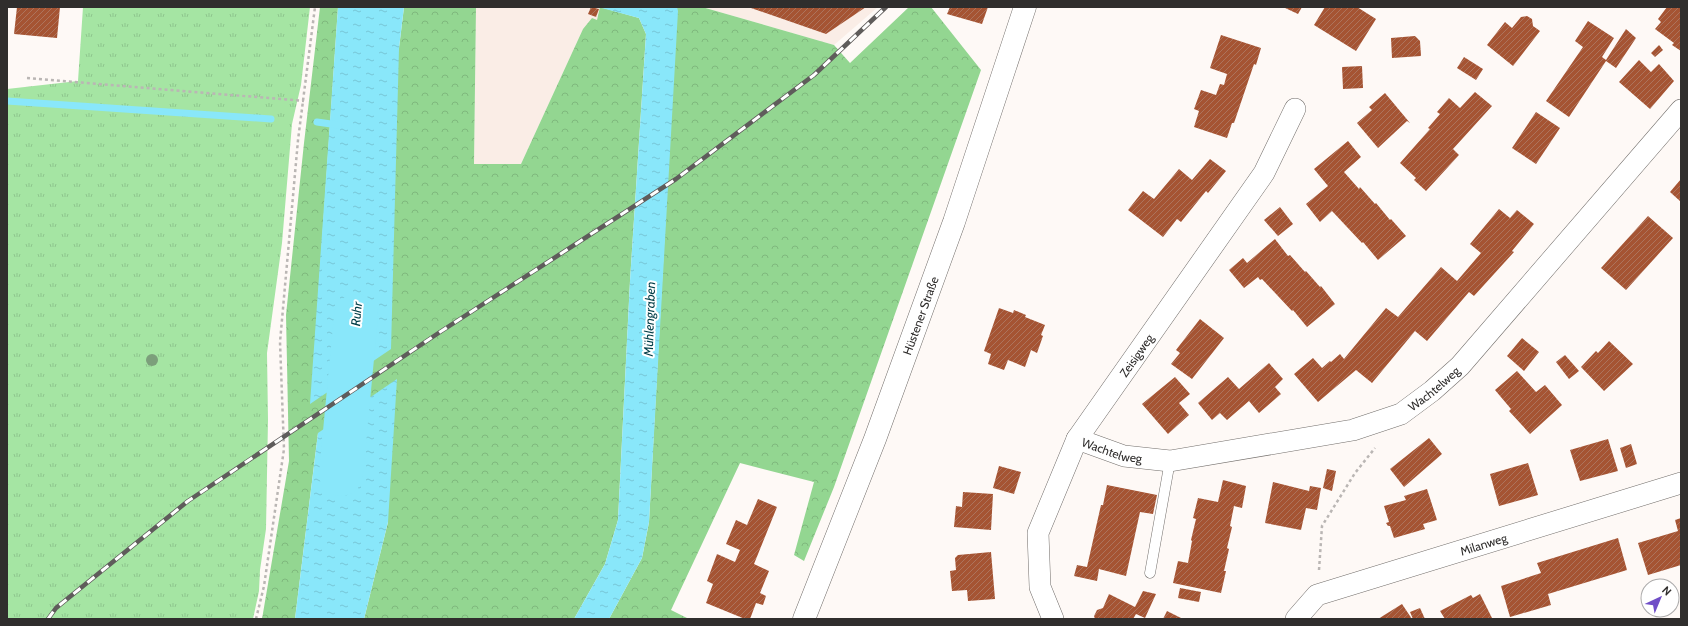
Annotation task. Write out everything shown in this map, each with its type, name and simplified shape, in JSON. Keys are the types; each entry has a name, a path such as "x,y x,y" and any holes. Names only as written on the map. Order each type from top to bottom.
{"main road":[{"name":"Hüstener Straße","path":"804,619 875,439 951,230 1025,7"}],"street":[{"name":"Zeisigweg","path":"1053,619 1040,587 1038,533 1077,439 1264,173 1294,109"},
{"name":"Wachtelweg","path":"1077,439 1124,456 1170,461 1354,430 1401,414 1432,391 1460,366 1681,110"},
{"name":"Milanweg","path":"1317,595 1681,483"},
{"path":"1296,619 1317,595"}],"lane":[{"path":"1150,573 1170,461"}],"path":[{"path":"256,619 264,586 284,449 280,342 298,140 315,7"},
{"path":"27,78 304,101"},
{"path":"1317,595 1322,526 1356,473 1378,444"}],"shaded area":[{"path":"476,7 600,7 597,20 583,29 521,164 474,164"},
{"path":"702,7 878,7 834,45"}],"green space":[{"path":"83,7 310,7 301,85 292,124 282,243 267,353 268,420 266,529 260,570 259,591 253,619 7,619 7,89 78,81"},
{"path":"320,7 338,7 311,403 399,48 404,7 476,7 474,164 521,164 583,29 592,18 597,20 600,7 639,18 646,34 630,281 618,520 605,564 574,619 364,619 388,522 318,433 295,619 262,619 289,461 286,315"},
{"path":"677,7 702,7 834,45 850,63 909,7 931,7 981,70 834,487 804,561 794,555 814,482 740,463 671,610 689,619 609,619 642,558 649,522"}],"water":[{"path":"338,7 404,7 399,48 391,349 310,404"},
{"name":"Mühlengraben","path":"598,7 677,7 678,11 649,522 642,558 609,619 574,619 605,564 618,520 630,281 646,34 639,18"},
{"path":"397,379 388,522 364,619 295,619 318,433"}],"building":[{"path":"17,7 60,7 57,38 14,34"},
{"path":"591,7 599,9 596,17 588,14"},
{"path":"748,7 866,7 826,34"},
{"path":"950,7 988,7 982,24 947,14"},
{"path":"1283,7 1302,7 1298,14"},
{"path":"1325,7 1357,7 1376,19 1356,51 1314,25"},
{"path":"1667,7 1681,7 1681,51 1672,45 1674,43 1655,29 1661,22 1658,19"},
{"path":"1527,16 1532,19 1533,26 1540,31 1513,66 1487,45 1505,22 1512,28 1521,17"},
{"path":"1588,21 1614,38 1602,57 1606,60 1626,29 1636,38 1616,68 1606,61 1569,117 1546,101 1583,47 1575,41"},
{"path":"1221,35 1261,48 1256,65 1254,64 1234,123 1232,123 1227,138 1194,127 1199,111 1194,109 1201,90 1216,95 1220,84 1224,85 1227,74 1210,68"},
{"path":"1415,36 1420,41 1421,56 1392,58 1391,38"},
{"path":"1659,45 1663,50 1655,57 1651,53"},
{"path":"1464,57 1483,69 1476,80 1457,68"},
{"path":"1639,60 1651,72 1659,64 1674,81 1650,109 1619,82"},
{"path":"1362,66 1363,88 1343,89 1342,67"},
{"path":"1475,92 1492,106 1453,149 1459,155 1426,191 1414,180 1416,178 1400,163 1430,129 1428,128 1440,114 1437,112 1449,98 1460,108"},
{"path":"1385,93 1410,123 1407,121 1378,148 1357,123 1372,110 1369,107"},
{"path":"1536,112 1560,128 1536,164 1512,148"},
{"path":"1348,141 1361,157 1344,172 1359,189 1360,187 1375,204 1376,203 1406,236 1378,260 1363,242 1362,243 1332,211 1320,222 1306,204 1328,186 1314,169"},
{"path":"1210,159 1226,171 1208,193 1206,191 1181,222 1177,219 1163,237 1128,210 1143,191 1154,199 1179,169 1192,180"},
{"path":"1681,179 1681,202 1670,192"},
{"path":"1280,207 1293,224 1278,236 1264,220"},
{"path":"1499,209 1510,218 1517,210 1534,224 1512,251 1514,252 1474,296 1469,292 1427,341 1415,331 1372,383 1356,370 1318,402 1294,374 1313,358 1322,368 1340,354 1344,359 1386,308 1398,317 1441,267 1457,281 1481,253 1470,244"},
{"path":"1648,216 1673,238 1626,290 1601,268"},
{"path":"1275,239 1288,256 1290,255 1320,287 1321,286 1335,304 1307,327 1293,310 1292,311 1262,279 1260,280 1258,277 1244,288 1229,270 1243,258 1247,263"},
{"path":"999,308 1013,313 1014,310 1026,315 1025,317 1045,325 1037,353 1031,350 1025,367 1008,360 1004,370 988,364 991,354 984,351"},
{"path":"1200,319 1224,338 1192,379 1171,364 1180,353 1176,350"},
{"path":"1522,338 1539,352 1524,371 1507,356"},
{"path":"1609,341 1633,364 1604,391 1581,367 1596,351 1598,353"},
{"path":"1565,355 1579,371 1569,379 1556,362"},
{"path":"1269,363 1283,379 1275,387 1281,394 1259,413 1249,401 1227,420 1220,413 1212,420 1198,403 1228,377 1239,389"},
{"path":"1517,371 1536,392 1545,385 1562,405 1530,434 1509,411 1511,409 1495,390"},
{"path":"1175,377 1190,394 1179,403 1189,415 1168,434 1142,404"},
{"path":"1429,438 1442,454 1404,487 1390,469"},
{"path":"1608,439 1618,471 1580,481 1570,450"},
{"path":"1631,444 1637,464 1626,468 1620,448"},
{"path":"1528,463 1538,495 1499,506 1490,474"},
{"path":"999,466 1021,472 1014,494 993,488"},
{"path":"1327,469 1336,471 1332,491 1323,488"},
{"path":"1223,480 1246,486 1242,508 1234,506 1230,526 1232,527 1227,548 1229,549 1224,571 1226,571 1221,593 1173,583 1178,561 1188,563 1196,519 1193,518 1198,498 1218,502"},
{"path":"1273,482 1309,491 1310,486 1321,488 1317,510 1306,508 1301,530 1265,523"},
{"path":"1107,485 1157,495 1153,514 1140,512 1126,576 1099,569 1097,581 1074,576 1077,565 1087,567"},
{"path":"1427,489 1437,520 1423,524 1425,529 1394,538 1390,526 1386,523 1389,522 1384,506 1406,500 1404,496"},
{"path":"963,492 993,494 991,530 954,527 956,506 962,507"},
{"path":"758,499 777,507 754,564 769,571 760,593 766,596 763,605 756,603 750,619 745,619 706,603 713,584 707,581 717,554 735,562 740,550 726,544 736,520 747,525"},
{"path":"1681,518 1681,565 1648,575 1638,543 1678,531 1675,520"},
{"path":"1618,538 1627,570 1548,594 1551,605 1510,617 1501,586 1541,573 1537,563"},
{"path":"991,552 995,599 968,601 967,590 952,591 950,571 956,570 955,558 958,555"},
{"path":"1180,588 1201,592 1199,602 1178,598"},
{"path":"1143,591 1156,594 1145,618 1136,614 1133,619 1095,619 1094,616 1097,610 1103,608 1109,594 1135,607"},
{"path":"1480,594 1492,618 1445,619 1440,611 1471,595 1473,598"},
{"path":"1402,604 1412,619 1378,619"},
{"path":"1420,608 1425,619 1413,619 1410,612"},
{"path":"1167,611 1183,619 1163,619"}],"waterway":[{"path":"7,101 271,119"},
{"path":"317,122 338,125"},
{"name":"Ruhr","path":"341,474 356,316"}],"railway":[{"path":"48,619 56,608 188,501 440,332 676,179 814,75 886,7"}]}
